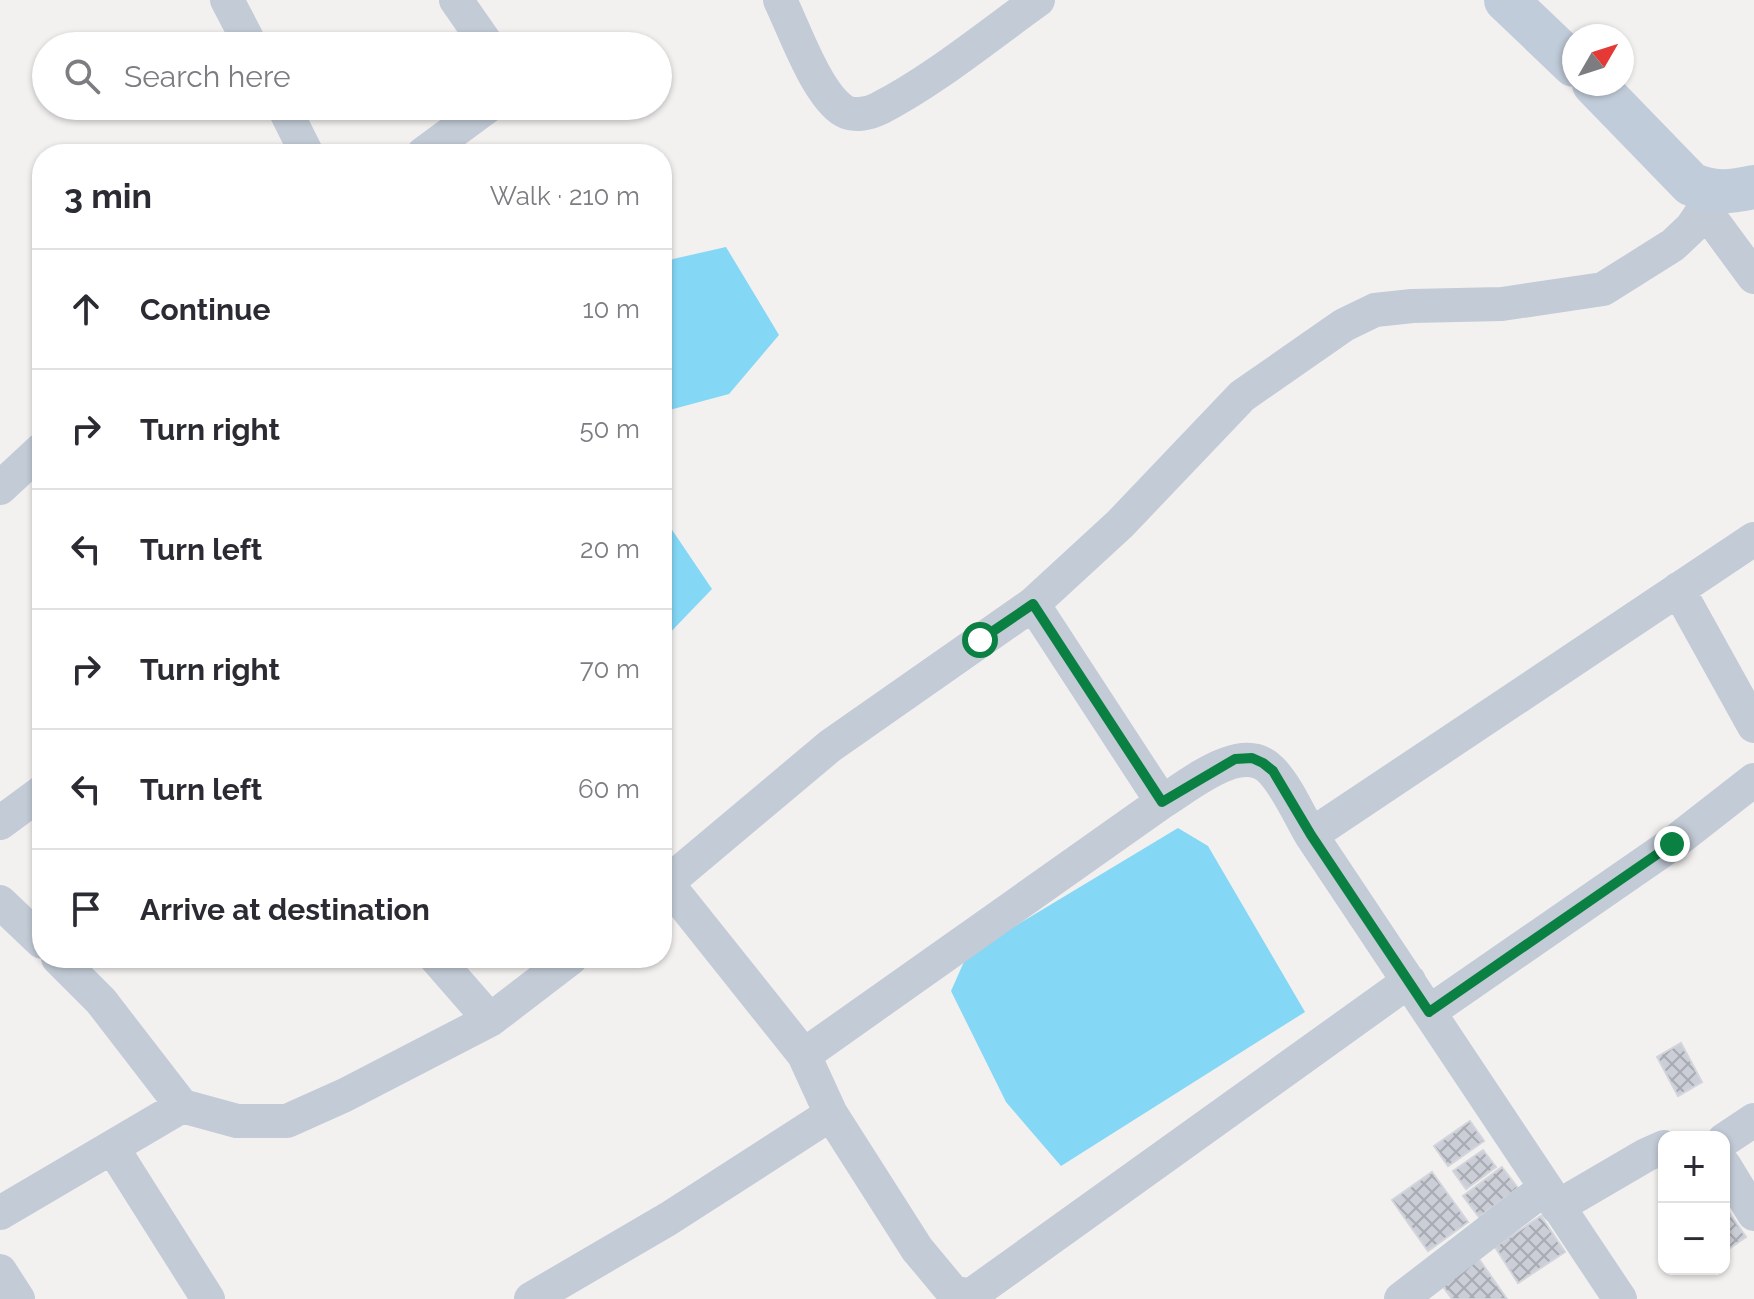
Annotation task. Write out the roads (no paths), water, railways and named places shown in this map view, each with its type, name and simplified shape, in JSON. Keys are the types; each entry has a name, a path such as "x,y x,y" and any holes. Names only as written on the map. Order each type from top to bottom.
{"main road":[{"path":"1506,0 1562,54"},
{"path":"1606,96 1706,200 1754,187"}],"street":[{"path":"227,0 244,32"},
{"path":"456,0 478,32"},
{"path":"780,0 820,86 845,111 858,114 878,109 1038,0"},
{"path":"290,120 302,144"},
{"path":"437,144 469,120"},
{"path":"1706,200 1754,277"},
{"path":"672,875 830,746 1033,604 1120,524 1242,396 1344,325 1375,310 1502,304 1603,289 1673,245 1692,227 1706,200"},
{"path":"0,488 32,458"},
{"path":"1311,835 1754,539"},
{"path":"1678,589 1754,726"},
{"path":"1033,604 1162,802"},
{"path":"804,1055 1162,802 1235,759 1252,758 1273,771 1311,835 1620,1299"},
{"path":"1429,1012 1672,844 1754,780"},
{"path":"0,823 32,799"},
{"path":"672,892 804,1055 831,1114 917,1249 952,1291 973,1297 1409,981"},
{"path":"0,902 32,928"},
{"path":"68,968 101,1001 182,1106 237,1121 287,1121 345,1095 490,1020 558,968"},
{"path":"445,968 490,1020"},
{"path":"0,1213 182,1106"},
{"path":"531,1299 668,1219 831,1114"},
{"path":"1730,1136 1754,1120"},
{"path":"112,1147 208,1299"},
{"path":"1401,1299 1551,1198 1658,1150"},
{"path":"1730,1175 1754,1214"},
{"path":"0,1271 18,1299"}],"water":[{"path":"726,247 779,335 729,394 672,409 672,260"},
{"path":"672,530 712,589 672,631"},
{"path":"1178,828 1208,846 1305,1012 1061,1166 1006,1102 951,991 967,955"}]}
